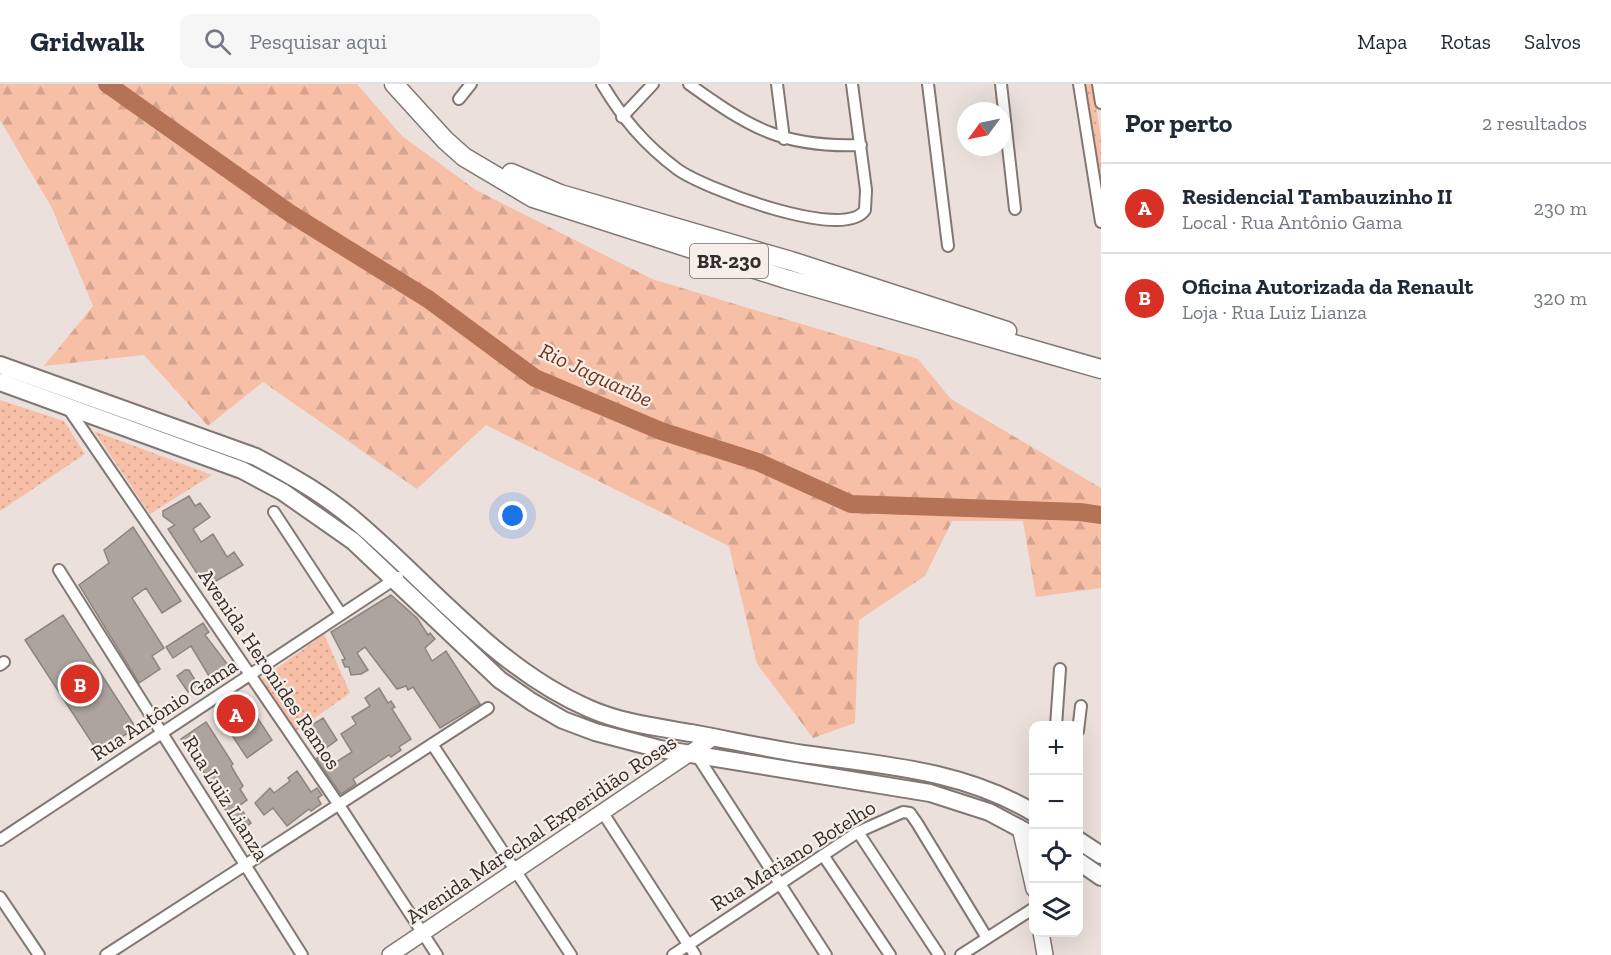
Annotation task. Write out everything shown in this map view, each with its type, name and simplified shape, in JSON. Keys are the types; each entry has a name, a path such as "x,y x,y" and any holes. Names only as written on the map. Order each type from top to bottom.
{"highway":[{"name":"BR-230","path":"394,84 445,140 464,157 533,198 786,279 1101,369"},
{"name":"BR-230","path":"409,84 431,110 476,152 538,186 791,261 1021,336 1101,357"}],"main road":[{"path":"0,365 256,457 335,504 500,680 563,720 625,741 695,755 930,793 989,812 1027,832 1033,883"},
{"path":"0,382 242,470 273,487 315,512 402,574 508,662 558,695 609,717 786,751 941,774 985,789 1029,811"},
{"path":"625,721 632,732 625,741"},
{"name":"Avenida Marechal Experidião Rosas","path":"390,955 603,813 695,755 714,737"},
{"path":"1083,843 1101,855"},
{"path":"1083,864 1101,877"},
{"path":"1042,937 1045,955"}],"street":[{"path":"459,99 471,84"},
{"path":"602,84 622,117 646,144 689,175 729,194 763,205 836,220 857,218 865,210 861,145 852,84"},
{"path":"622,117 653,84"},
{"path":"689,84 743,120 784,139 807,144 861,145"},
{"path":"777,84 784,139"},
{"path":"928,84 948,246"},
{"path":"1000,84 1015,209"},
{"path":"1079,84 1101,222"},
{"path":"1098,84 1101,103"},
{"name":"Avenida Heronides Ramos","path":"68,407 339,805 437,955"},
{"path":"274,512 341,614"},
{"name":"Rua Luiz Lianza","path":"59,570 302,955"},
{"name":"Rua Antônio Gama","path":"0,840 402,574"},
{"path":"1056,721 1060,669"},
{"path":"1079,721 1081,706"},
{"path":"106,955 488,708"},
{"path":"432,744 572,955"},
{"path":"695,755 826,955"},
{"name":"Rua Mariano Botelho","path":"673,955 858,832 907,812 987,938"},
{"path":"603,813 695,955"},
{"path":"858,832 939,955"},
{"path":"823,855 890,955"},
{"path":"0,897 39,955"},
{"path":"962,955 1029,911"}],"green space":[{"path":"0,84 357,84 402,136 476,190 652,279 918,359 951,399 1101,488 1101,588 1036,597 1023,521 952,521 925,576 859,620 855,723 813,738 757,664 729,546 486,425 417,489 263,382 208,426 144,355 44,366 93,306 52,208 0,120"},
{"path":"1085,84 1093,84 1101,139 1101,194"},
{"path":"0,400 64,421 85,454 0,511"},
{"path":"94,431 212,475 150,514"},
{"path":"324,634 350,693 295,732 261,680"}],"building":[{"path":"189,496 195,506 200,503 210,517 193,529 201,542 213,534 227,557 234,552 243,565 206,587 168,529 175,525 163,516 163,511"},
{"path":"133,527 181,601 162,613 146,588 132,598 164,648 152,656 160,669 139,683 79,585 109,563 104,550"},
{"path":"391,595 417,618 428,635 430,633 435,639 425,648 432,661 446,651 480,704 440,728 413,687 408,690 406,686 397,689 365,647 357,653 368,670 361,674 351,675 349,667 345,667 342,660 345,659 331,632"},
{"path":"63,615 136,728 98,752 25,640"},
{"path":"203,623 209,632 205,635 231,669 212,681 191,646 173,658 166,647"},
{"path":"189,670 198,685 188,692 177,676"},
{"path":"379,688 388,703 391,701 395,707 392,709 411,739 399,747 401,750 391,757 389,755 353,779 356,784 341,794 316,759 326,752 333,764 352,752 341,734 356,724 352,717 370,706 365,698"},
{"path":"243,696 272,740 247,758 218,714"},
{"path":"323,718 337,740 319,753 304,730"},
{"path":"206,722 233,764 231,766 243,786 240,789 247,800 239,806 251,823 239,831 221,803 224,801 181,739"},
{"path":"297,771 311,792 317,788 322,795 318,798 321,804 311,811 309,809 287,826 273,808 264,815 255,803 270,788 274,793 290,781 288,778"}],"waterway":[{"name":"Rio Jaguaribe","path":"107,84 291,214 428,299 535,378 661,431 758,462 851,504 1080,512 1101,515"}],"place":[{"name":"Oficina Autorizada da Renault","path":"80,684"},
{"name":"Residencial Tambauzinho II","path":"236,714"}]}
